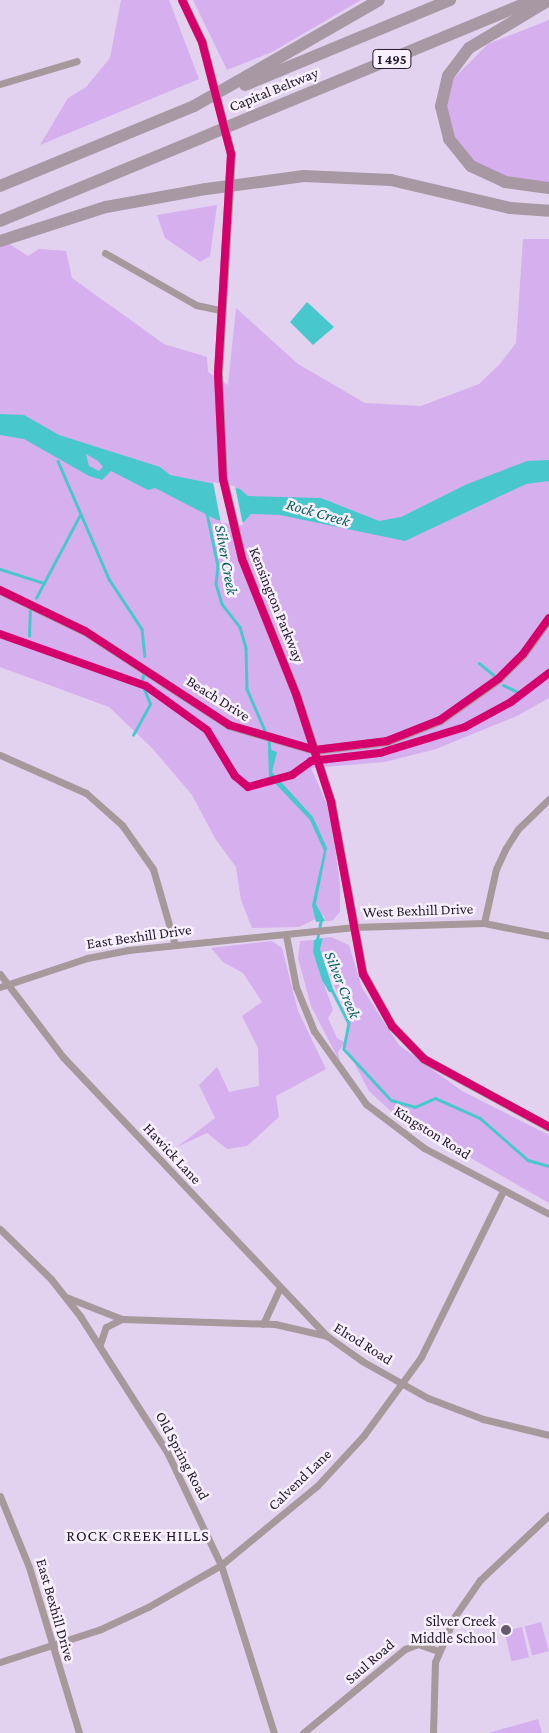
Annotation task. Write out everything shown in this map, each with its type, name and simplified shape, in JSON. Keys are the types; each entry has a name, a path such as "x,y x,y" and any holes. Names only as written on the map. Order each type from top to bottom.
{"highway":[{"path":"245,81 379,0"},
{"name":"Capital Beltway","path":"0,186 194,106 245,81 450,0"},
{"name":"Capital Beltway","path":"0,221 533,0"},
{"path":"549,0 469,48 448,76 441,106 449,139 471,166 505,182 549,188"},
{"path":"0,240 106,207 206,189 260,182 348,176 549,211"}],"street":[{"name":"Kensington Parkway","path":"182,0 202,42 230,154 229,241 220,310 217,434 223,478 232,524 315,750 338,831 353,927 372,996 424,1059 549,1127"},
{"path":"0,84 76,61"},
{"path":"105,253 196,305 220,310"},
{"name":"Beach Drive","path":"0,590 85,631 229,725 252,735 315,750 386,741 440,720 485,690 523,654 549,618"},
{"path":"0,755 86,793 122,825 153,869 175,945"},
{"path":"484,923 496,869 506,848 518,829 549,799"},
{"name":"West Bexhill Drive","path":"286,935 353,927 484,923 549,936"},
{"name":"East Bexhill Drive","path":"3,985 87,958 175,945 286,935"},
{"name":"Kingston Road","path":"286,935 296,987 314,1031 348,1084 391,1126 503,1191 549,1214"},
{"name":"Hawick Lane","path":"0,974 3,985 63,1057 279,1290 327,1336"},
{"name":"Calvend Lane","path":"0,1662 51,1648 144,1609 221,1565 317,1486 403,1384 446,1314 503,1191"},
{"name":"Old Spring Road","path":"0,1229 66,1297 100,1344 167,1452 221,1565 274,1733"},
{"path":"263,1324 279,1290"},
{"name":"Elrod Road","path":"66,1297 122,1319 263,1324 327,1336 403,1384 483,1419 549,1435"},
{"path":"100,1344 106,1327 122,1319"},
{"name":"East Bexhill Drive","path":"0,1496 29,1567 51,1648 79,1733"},
{"path":"433,1733 431,1687 438,1651 465,1598 549,1515"},
{"name":"Saul Road","path":"303,1733 405,1649 418,1644 438,1651"}],"shaded area":[{"path":"121,0 169,0 199,79 40,145 68,98 86,87 110,58"},
{"path":"193,0 361,0 272,52 227,70"},
{"path":"549,20 549,185 520,182 485,171 464,154 448,128 446,98 453,79 488,44"},
{"path":"217,205 210,256 200,262 165,238 157,215"},
{"path":"0,238 28,256 39,249 66,251 72,278 164,344 207,357 208,372 228,385 236,308 298,364 365,403 421,406 479,384 499,365 516,343 523,239 549,239 549,698 517,716 436,749 385,762 311,768 330,811 340,884 340,912 332,921 325,921 324,915 299,927 252,928 241,900 236,867 216,840 192,795 153,749 109,707 0,667"},
{"path":"331,937 349,945 362,988 399,1045 462,1091 549,1135 549,1203 394,1114 369,1091 344,1044 338,1052 340,1062 311,1006 298,958 300,941 314,940 313,952 333,1010 328,1018 337,1038 344,1042 349,1023 320,949 323,938"},
{"path":"272,941 282,948 298,1011 326,1069 276,1096 279,1117 247,1146 227,1149 207,1133 177,1147 215,1118 199,1085 217,1067 229,1092 259,1086 258,1048 242,1016 262,1002 243,973 223,962 211,948"},
{"path":"541,1622 549,1651 532,1655 525,1626"},
{"path":"522,1627 529,1657 511,1661 504,1631"},
{"path":"538,1719 542,1733 488,1733"}],"water":[{"path":"307,302 334,327 313,345 290,322"},
{"name":"Rock Creek","path":"0,414 24,415 59,435 160,467 170,475 240,489 248,496 321,498 379,521 401,517 465,485 527,461 549,460 549,481 526,484 405,541 280,515 251,514 244,522 217,520 155,488 148,490 111,471 102,480 89,476 24,439 0,435","holes":["86,454 98,461 103,467 99,471 89,466"]},
{"path":"268,749 277,752 272,772 313,817 327,848 316,904 325,921 316,922 312,905 324,851 310,820 269,777"},
{"path":"323,938 320,949 334,992 329,992 322,980 313,952 314,940"}],"pier":[{"path":"213,482 235,486 243,525 221,523"}],"waterway":[{"path":"58,461 109,579 142,629 145,656"},
{"name":"Silver Creek","path":"207,513 218,566 216,584 222,604 240,627 246,648 247,689 266,733"},
{"path":"36,598 80,515"},
{"path":"0,569 44,583"},
{"path":"29,636 30,611"},
{"path":"479,663 494,675"},
{"path":"142,682 143,676"},
{"path":"503,685 518,692"},
{"path":"133,735 150,704 143,687"},
{"name":"Silver Creek","path":"269,738 270,752"},
{"name":"Silver Creek","path":"317,940 321,919"},
{"name":"Silver Creek","path":"332,990 349,1023 344,1049 391,1100 415,1107 435,1098 480,1118 528,1160 549,1166"}],"cycle path":[{"path":"182,0 202,42 231,154 218,374 223,479 242,559 296,694 331,802 363,974 392,1026 424,1059 549,1127"},
{"path":"0,590 85,631 229,725 315,750 387,741 440,720 498,679 523,654 549,618"},
{"path":"0,634 146,686 207,730 235,776 248,787 292,775 311,761 380,753 465,727 511,702 549,673"}],"place":[{"name":"Silver Creek Middle School","path":"506,1630"}],"district":[{"name":"ROCK CREEK HILLS","path":"138,1536"}]}
